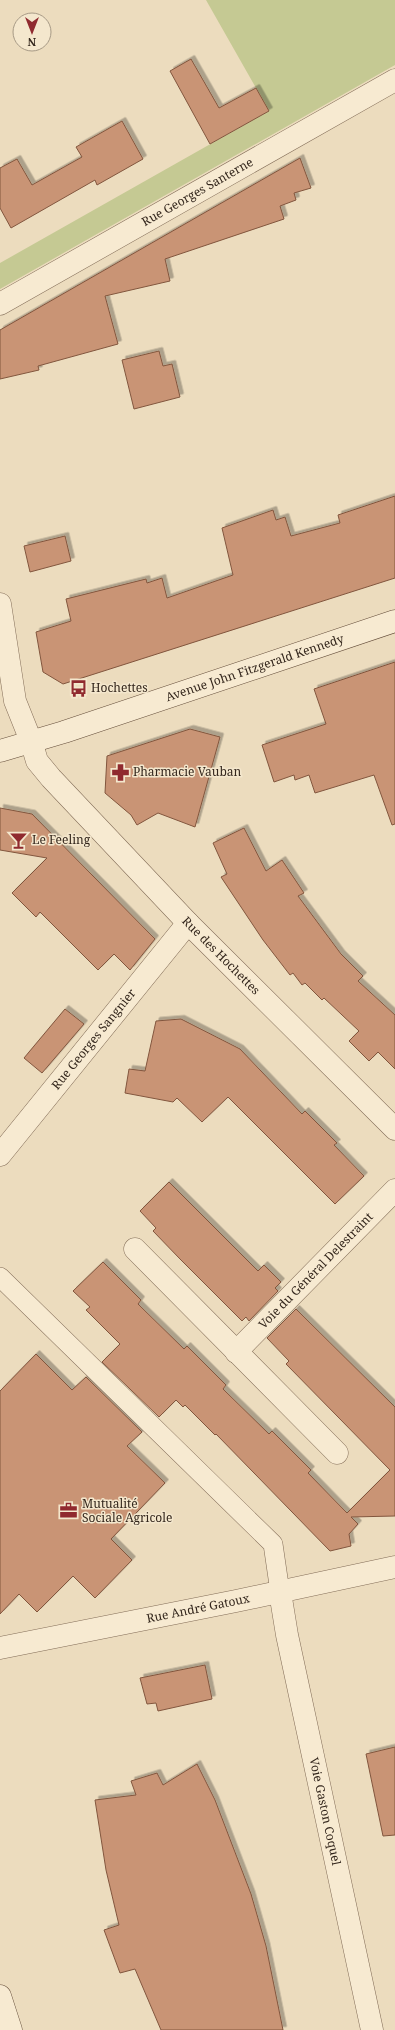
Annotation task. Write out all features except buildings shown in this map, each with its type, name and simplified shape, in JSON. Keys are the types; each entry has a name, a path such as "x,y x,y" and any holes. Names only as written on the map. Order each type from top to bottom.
{"street":[{"name":"Rue Georges Santerne","path":"0,304 395,80"},
{"name":"Rue des Hochettes","path":"0,604 15,701 37,760 51,778 188,923 395,1129"},
{"name":"Avenue John Fitzgerald Kennedy","path":"0,751 395,622"},
{"name":"Rue Georges Sangnier","path":"0,1155 188,923"},
{"name":"Voie du Général Delestraint","path":"236,1352 395,1190"},
{"path":"136,1249 337,1454"},
{"name":"Rue André Gatoux","path":"0,1648 280,1592 395,1567"},
{"name":"Voie Gaston Coquel","path":"280,1592 287,1634 372,2030"},
{"path":"0,1996 11,2030"}],"lane":[{"path":"0,1277 273,1544 280,1592"}],"green space":[{"path":"206,0 395,0 395,65 0,289 0,263 269,111"}],"place":[{"name":"Hochettes","path":"78,688"},
{"name":"Pharmacie Vauban","path":"120,772"},
{"name":"Le Feeling","path":"19,840"},
{"name":"Mutualité Sociale Agricole","path":"69,1511"}]}
